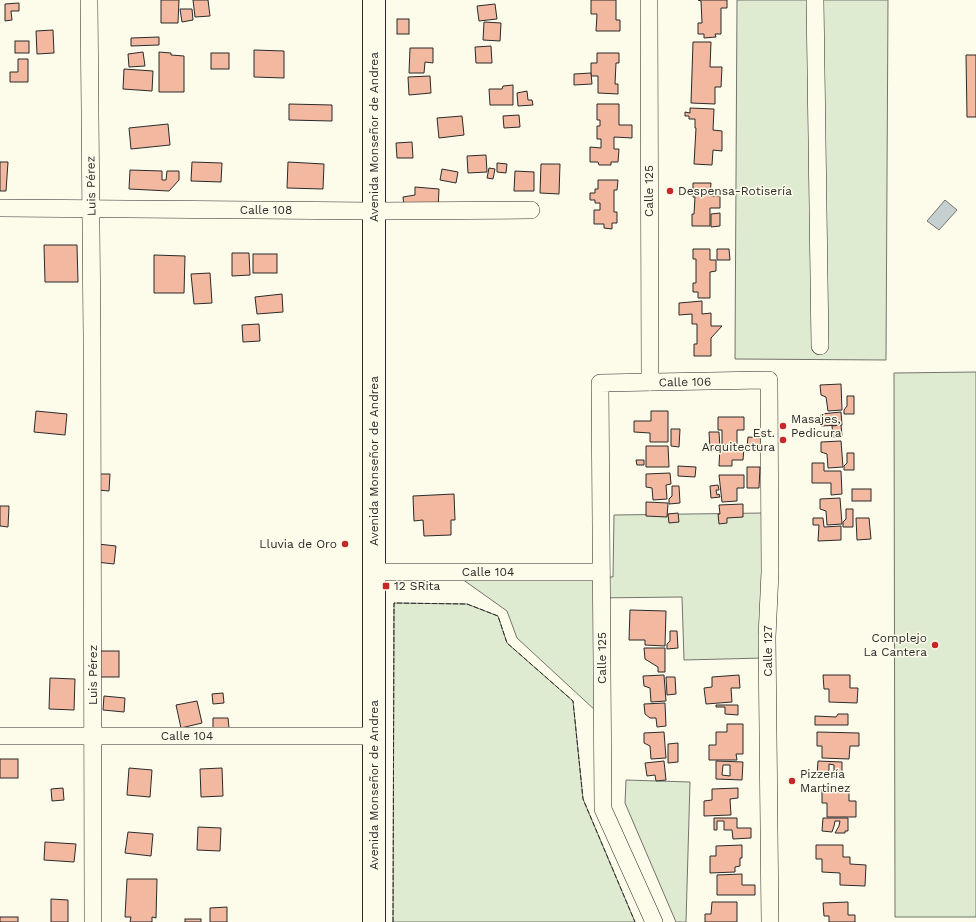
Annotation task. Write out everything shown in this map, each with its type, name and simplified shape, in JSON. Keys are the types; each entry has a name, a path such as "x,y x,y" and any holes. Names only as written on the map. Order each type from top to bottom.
{"main road":[{"name":"Avenida Monseñor de Andrea","path":"374,0 374,922"}],"street":[{"name":"Luis Pérez","path":"89,0 92,372 93,922"},
{"name":"Calle 125","path":"649,0 650,382"},
{"path":"815,0 820,346"},
{"name":"Calle 108","path":"0,208 374,211 532,210"},
{"name":"Calle 106","path":"600,383 769,380"},
{"name":"Calle 127","path":"769,380 770,572 767,637 770,922"},
{"name":"Calle 125","path":"600,383 603,809 654,922"},
{"name":"Calle 104","path":"374,572 601,572"},
{"name":"Calle 104","path":"0,736 374,736"}],"green space":[{"path":"737,0 888,0 886,360 735,359"},
{"name":"Complejo La Cantera","path":"976,372 976,917 895,917 894,373"},
{"path":"763,513 764,658 684,660 682,597 596,598 596,711 517,638 507,611 455,574 613,577 614,515"},
{"path":"394,603 467,604 498,616 507,643 573,701 583,799 635,922 393,922"},
{"path":"626,780 690,782 686,922 676,922 625,803"}],"shaded area":[{"path":"945,200 957,210 939,230 927,221"}],"building":[{"path":"161,0 179,0 178,23 161,23"},
{"path":"193,0 208,0 210,16 195,17"},
{"path":"591,0 616,0 616,20 620,20 620,31 596,31 597,14 591,14"},
{"path":"698,0 727,0 727,8 721,8 721,34 715,34 716,37 704,38 704,34 698,34 698,23 702,23 701,1"},
{"path":"19,3 19,11 11,11 12,20 5,21 5,4"},
{"path":"495,4 497,19 479,21 477,6"},
{"path":"180,9 192,9 193,20 182,22"},
{"path":"397,19 409,19 409,34 397,34"},
{"path":"484,22 501,23 500,41 483,40"},
{"path":"53,30 54,53 37,54 36,31"},
{"path":"159,37 159,45 131,46 131,38"},
{"path":"15,41 29,41 29,53 15,53"},
{"path":"693,42 711,42 710,67 722,67 721,87 715,87 715,104 691,103"},
{"path":"491,46 492,63 476,63 475,47"},
{"path":"410,48 433,48 433,63 425,62 424,73 409,73"},
{"path":"254,50 284,51 284,78 254,77"},
{"path":"143,52 145,66 129,67 128,54"},
{"path":"159,52 184,56 184,92 159,92"},
{"path":"211,53 229,53 229,69 211,69"},
{"path":"597,53 619,53 619,63 616,63 615,84 618,84 618,94 598,93 598,76 591,76 591,63 597,63"},
{"path":"966,55 976,55 976,117 967,117"},
{"path":"18,59 28,59 28,82 10,82 10,72 18,72"},
{"path":"124,69 153,71 152,91 123,89"},
{"path":"591,73 592,84 574,85 574,74"},
{"path":"430,76 431,93 409,95 408,77"},
{"path":"513,85 513,105 490,105 489,89 502,89 503,86"},
{"path":"527,91 528,100 532,100 533,105 518,106 517,93"},
{"path":"289,104 332,105 332,121 289,120"},
{"path":"597,104 619,104 619,125 632,125 632,138 614,137 614,149 619,149 618,162 611,162 611,165 599,165 598,162 590,162 590,147 601,148 601,139 597,139 597,126 600,126 600,120 597,120"},
{"path":"690,108 714,109 713,130 722,131 722,151 713,150 712,165 694,164 695,119 689,119 689,116 685,116 685,112 690,113"},
{"path":"519,115 520,127 504,128 503,116"},
{"path":"462,116 464,135 439,138 437,118"},
{"path":"168,124 170,145 131,149 129,128"},
{"path":"412,142 413,158 397,158 396,143"},
{"path":"486,155 487,172 468,173 467,156"},
{"path":"0,162 8,162 6,191 0,191"},
{"path":"192,162 222,163 221,182 191,181"},
{"path":"288,162 324,164 323,189 287,188"},
{"path":"497,163 507,164 506,173 497,172"},
{"path":"541,164 560,164 559,194 540,193"},
{"path":"489,168 495,169 493,179 487,178"},
{"path":"442,169 458,172 456,183 440,180"},
{"path":"130,170 162,171 162,180 166,180 167,171 179,171 179,180 169,191 129,189"},
{"path":"515,171 534,172 534,191 514,191"},
{"path":"598,180 618,180 617,190 614,190 614,212 617,212 617,223 612,223 612,229 604,228 604,224 594,224 594,210 600,210 600,203 595,203 595,200 590,200 590,193 595,193 595,189 598,189"},
{"path":"693,183 711,183 710,196 720,196 720,208 710,208 710,226 692,226 692,214 694,214 695,197 693,197"},
{"path":"415,187 439,189 438,209 404,207 403,197 415,195"},
{"path":"720,213 720,226 711,227 711,214"},
{"path":"44,245 77,245 78,282 45,282"},
{"path":"693,249 710,249 710,260 716,260 716,271 710,272 710,298 698,298 698,292 693,292 693,283 696,283 696,259 693,259"},
{"path":"717,249 729,249 730,260 717,260"},
{"path":"232,253 249,253 250,275 232,276"},
{"path":"253,254 277,254 277,273 253,273"},
{"path":"154,255 185,256 184,293 154,293"},
{"path":"210,273 212,303 194,304 191,274"},
{"path":"282,294 283,312 257,314 255,297"},
{"path":"702,301 702,314 711,313 711,326 722,326 711,338 711,356 694,356 694,344 697,344 697,324 692,324 692,314 679,315 679,303"},
{"path":"259,324 260,341 243,342 242,325"},
{"path":"841,384 842,410 828,411 826,397 821,395 820,385"},
{"path":"847,396 854,396 854,414 844,414 844,410 847,406"},
{"path":"36,411 67,414 65,435 34,432"},
{"path":"651,411 668,411 668,442 650,442 650,433 634,432 634,421 651,421"},
{"path":"841,412 842,425 821,426 821,414"},
{"path":"718,417 744,417 744,430 737,430 737,445 722,445 722,430 718,430"},
{"path":"841,425 842,436 833,437 832,426"},
{"path":"671,429 680,429 679,447 671,446"},
{"path":"709,432 719,432 720,449 710,449"},
{"path":"748,437 761,438 761,448 747,447"},
{"path":"841,441 843,467 828,468 827,454 821,452 821,442"},
{"path":"646,446 668,446 669,467 646,467"},
{"path":"720,446 744,447 743,460 732,460 732,466 719,466"},
{"path":"847,453 854,453 854,470 844,470 844,466 847,463"},
{"path":"636,460 644,460 644,465 637,465"},
{"path":"812,463 824,463 824,471 841,471 842,494 831,495 831,483 812,483"},
{"path":"678,466 696,467 695,477 678,476"},
{"path":"747,467 760,467 759,488 747,488"},
{"path":"670,473 671,484 666,485 667,499 653,500 652,488 646,487 646,474"},
{"path":"99,474 110,474 109,491 98,490"},
{"path":"719,475 744,475 744,488 737,488 737,501 722,502"},
{"path":"718,485 719,490 716,490 717,495 719,494 720,497 711,498 710,486"},
{"path":"672,486 679,486 680,503 669,504 669,499 672,496"},
{"path":"852,489 871,489 871,501 852,501"},
{"path":"454,494 455,520 451,520 451,535 424,536 423,520 414,521 413,496"},
{"path":"840,498 842,524 827,525 826,511 820,509 820,499"},
{"path":"646,502 668,503 667,517 646,516"},
{"path":"743,504 743,517 727,518 727,523 719,524 719,505"},
{"path":"0,506 9,506 8,527 0,526"},
{"path":"846,509 853,509 853,527 843,527 843,522 846,519"},
{"path":"678,513 679,522 669,523 668,514"},
{"path":"813,518 823,518 824,527 841,526 841,540 818,541 819,525 813,525"},
{"path":"856,518 869,518 871,539 857,540"},
{"path":"98,544 116,546 114,564 96,562"},
{"path":"630,610 666,611 665,646 645,645 645,640 629,640"},
{"path":"670,631 677,631 678,648 667,649 667,644 670,641"},
{"path":"644,648 665,648 665,672 658,672 658,667 645,659"},
{"path":"98,651 119,651 119,677 98,677"},
{"path":"664,675 666,701 651,702 650,688 644,686 643,676"},
{"path":"739,675 740,688 731,688 732,702 706,704 704,688 712,687 712,677"},
{"path":"823,675 850,675 850,688 858,688 857,703 829,702 829,689 824,689"},
{"path":"666,677 675,677 676,694 667,695"},
{"path":"50,678 75,679 74,710 49,709"},
{"path":"223,693 224,703 213,704 212,694"},
{"path":"104,696 125,698 124,712 103,710"},
{"path":"197,701 202,723 181,728 176,705"},
{"path":"665,703 666,726 657,727 656,718 650,718 645,714 644,704"},
{"path":"716,705 738,705 738,715 725,714 725,707 716,707"},
{"path":"838,714 848,714 848,725 815,725 815,716 836,717"},
{"path":"213,718 228,718 229,728 213,728"},
{"path":"727,724 743,724 743,754 736,754 737,760 709,760 709,745 716,745 716,732 727,732"},
{"path":"664,732 666,758 651,759 650,746 644,743 644,733"},
{"path":"817,732 859,733 859,746 850,746 849,759 822,758 822,746 817,746"},
{"path":"678,743 678,762 668,763 668,744"},
{"path":"0,759 18,759 18,778 0,778"},
{"path":"664,761 666,780 656,781 655,775 647,776 645,763"},
{"path":"716,761 743,762 742,780 716,779","holes":["723,765 730,765 730,776 722,775"]},
{"path":"818,761 842,762 842,774 839,775 839,777 829,776 834,770 834,765 829,764 829,770 826,775 817,775"},
{"path":"129,768 152,770 150,797 127,795"},
{"path":"222,768 223,796 201,797 200,769"},
{"path":"63,788 64,800 52,801 51,789"},
{"path":"738,788 738,798 730,799 731,815 704,816 704,801 712,800 712,789"},
{"path":"849,788 849,801 856,801 856,817 827,817 827,803 822,803 822,789"},
{"path":"714,818 737,818 737,828 751,828 751,838 733,839 732,830 724,830 724,821 717,821 717,830 714,830"},
{"path":"823,818 848,818 848,831 845,831 845,833 835,833 840,821 835,821 832,832 822,831"},
{"path":"198,827 221,828 220,851 197,850"},
{"path":"128,832 153,834 151,856 125,853"},
{"path":"45,842 76,844 74,862 44,860"},
{"path":"742,845 742,858 740,858 740,866 735,867 735,872 710,873 710,856 716,856 716,846"},
{"path":"816,845 843,845 843,857 850,857 850,864 866,865 865,886 840,885 840,873 822,872 822,859 816,859"},
{"path":"742,874 742,885 755,885 755,895 717,895 717,875"},
{"path":"127,879 157,879 156,918 152,917 152,922 130,922 131,917 125,917"},
{"path":"51,899 68,900 68,922 51,922"},
{"path":"712,902 737,902 737,922 705,922 705,914 711,914"},
{"path":"848,902 848,915 855,915 855,922 829,922 829,916 824,916 823,903"},
{"path":"227,907 227,922 210,922 210,908"},
{"path":"0,917 18,917 18,922 0,922"},
{"path":"185,919 201,919 201,922 185,922"}],"fence":[{"path":"393,922 394,603 467,604 498,616 507,643 573,701 583,799 635,922"}],"place":[{"name":"Despensa-Rotisería","path":"670,191"},
{"name":"Masajes, Pedicura","path":"783,426"},
{"name":"Est. Arquitectura","path":"783,440"},
{"name":"Lluvia de Oro","path":"345,544"},
{"name":"12 SRita","path":"386,586"},
{"name":"Complejo La Cantera","path":"935,645"},
{"name":"Pizzería Martinez","path":"792,781"}]}
